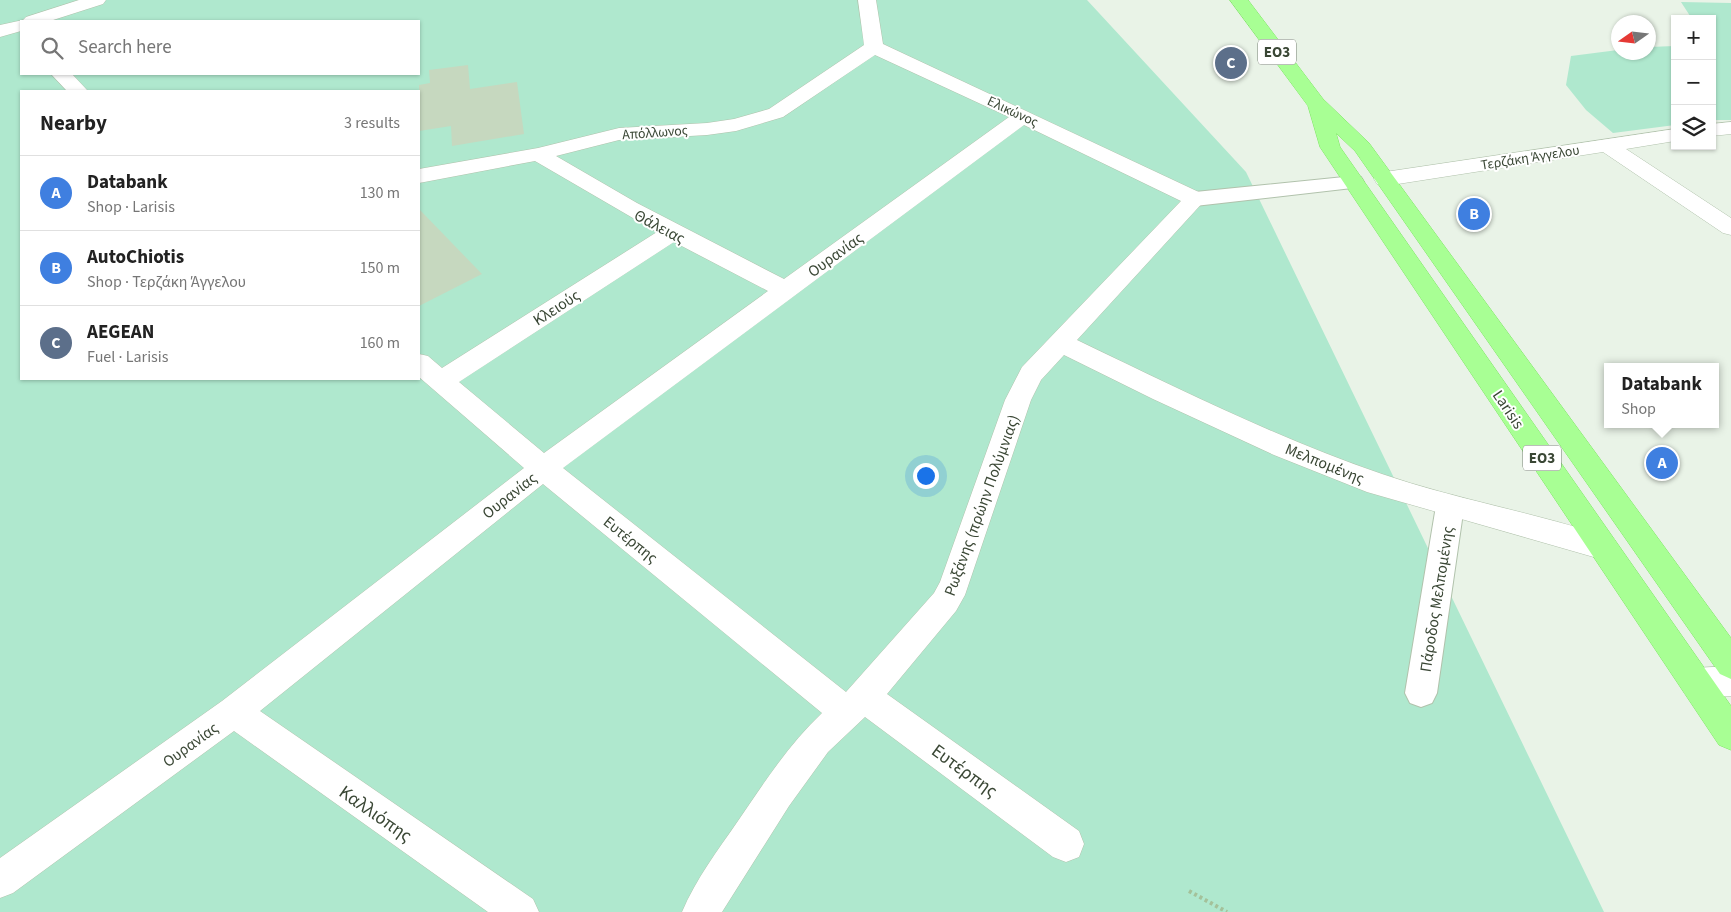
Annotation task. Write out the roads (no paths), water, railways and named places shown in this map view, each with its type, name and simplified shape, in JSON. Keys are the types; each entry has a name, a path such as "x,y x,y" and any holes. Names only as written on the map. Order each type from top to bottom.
{"main road":[{"name":"Larisis","path":"1239,0 1316,103 1362,147 1731,664"},
{"name":"Larisis","path":"1316,103 1330,147 1731,734"}],"street":[{"path":"38,20 97,0"},
{"path":"867,0 874,47"},
{"name":"Ελικώνος","path":"874,47 1195,199"},
{"name":"Απόλλωνος","path":"420,176 538,154 620,134 707,129 759,120 776,113 874,47"},
{"path":"62,75 77,90"},
{"name":"Ουρανίας","path":"0,880 234,712 544,468 1023,116"},
{"path":"1716,130 1731,128"},
{"name":"Τερζάκη Άγγελου","path":"1384,179 1671,136"},
{"path":"1606,145 1731,228"},
{"name":"Θάλειας","path":"538,154 591,188 672,233 786,290"},
{"path":"1195,199 1354,182"},
{"name":"Ρωξάνης (πρώην Πολύμνιας)","path":"701,912 777,794 816,741 855,704 945,602 954,586 1018,400 1031,374 1195,199"},
{"name":"Κλειούς","path":"440,382 672,233"},
{"name":"Μελπομένης","path":"1059,342 1162,392 1284,447 1377,484 1604,548"},
{"name":"Ευτέρπης","path":"420,364 544,468 855,704 1066,844"},
{"name":"Πάροδος Μελπομένης","path":"1421,693 1450,506"},
{"path":"1696,683 1731,681"},
{"name":"Καλλιόπης","path":"234,712 520,912"}],"place":[{"name":"AEGEAN","path":"1231,63"},
{"name":"AutoChiotis","path":"1474,214"},
{"name":"Databank","path":"1662,463"}]}
